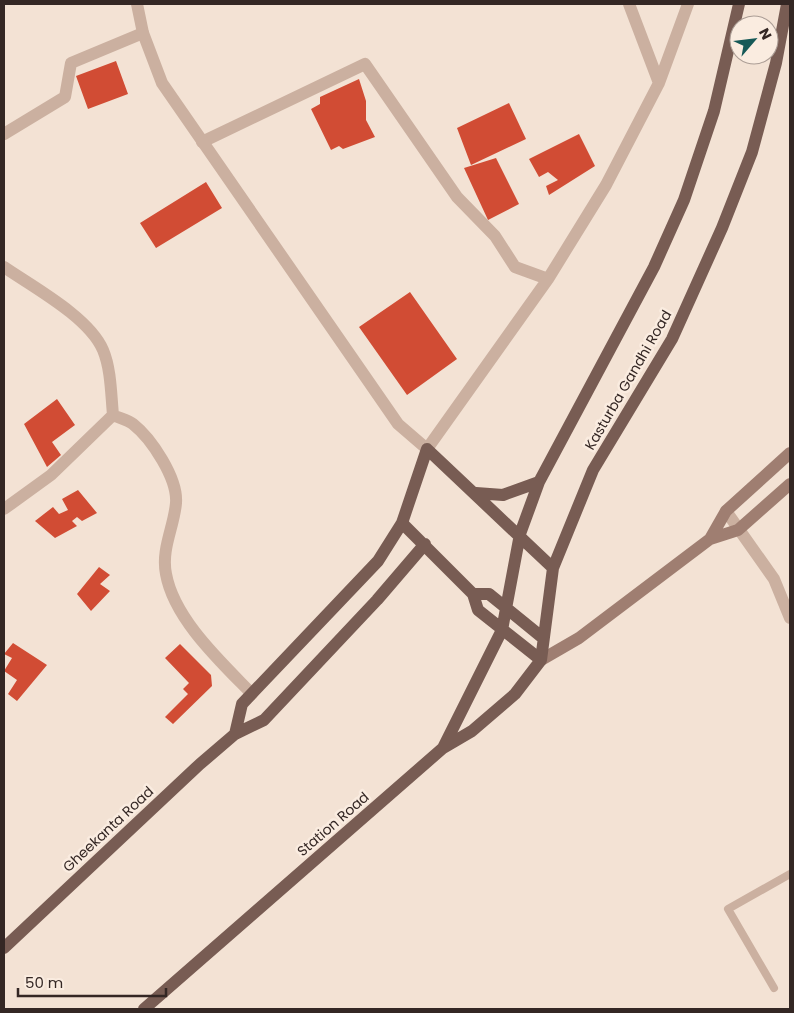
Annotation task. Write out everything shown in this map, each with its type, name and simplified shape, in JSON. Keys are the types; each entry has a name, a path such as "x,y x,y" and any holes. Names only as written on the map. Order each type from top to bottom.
{"main road":[{"path":"502,630 520,534 539,482 654,267 684,200 714,111 739,4"},
{"name":"Kasturba Gandhi Road","path":"541,660 553,568 593,470 672,339 722,228 752,152 776,63 787,4"},
{"path":"235,734 242,704 378,561 402,523 427,449 520,534 553,568"},
{"path":"710,539 726,511 790,453"},
{"path":"476,493 503,495 539,482"},
{"path":"443,748 472,731 515,694 541,660 579,638 710,539 738,530 790,484"},
{"path":"402,523 473,594 478,610 541,660"},
{"name":"Gheekanta Road","path":"4,948 200,764 235,734 264,720 370,608 425,544"},
{"path":"473,594 488,594 543,638"},
{"name":"Station Road","path":"144,1009 443,748 502,630"}],"street":[{"path":"137,4 143,33 162,83 398,424 427,449 548,279 606,184 659,83 688,4"},
{"path":"629,4 659,83"},
{"path":"4,134 65,97 72,63 143,33"},
{"path":"202,142 365,64 458,197 494,236 515,267 548,279"},
{"path":"4,267 56,303 91,333 103,350 113,415"},
{"path":"4,509 51,474 113,415"},
{"path":"113,415 132,423 146,436 163,462 175,489 176,502 165,549 166,574 176,603 191,626 252,694"},
{"path":"726,511 774,579 790,618"}],"lane":[{"path":"774,988 728,909 789,877"}],"building":[{"path":"116,61 128,94 88,109 76,76"},
{"path":"359,79 366,101 366,120 375,137 343,149 339,146 331,150 311,109 320,104 320,97"},
{"path":"509,103 526,139 471,165 457,128"},
{"path":"579,134 595,166 549,195 546,186 558,180 548,172 539,177 529,159"},
{"path":"496,158 519,204 488,220 464,168"},
{"path":"206,182 222,208 156,248 140,223"},
{"path":"410,292 457,359 407,395 359,327"},
{"path":"57,399 75,425 52,442 61,455 47,467 24,424"},
{"path":"78,490 97,513 82,521 77,517 72,521 77,526 55,538 35,521 53,507 59,514 68,510 62,499"},
{"path":"99,567 110,575 100,584 110,591 91,611 77,594"},
{"path":"13,643 47,665 17,701 8,694 17,680 4,671 12,658 4,654"},
{"path":"180,644 211,675 212,686 173,724 165,717 188,694 183,689 189,683 165,658"}]}
